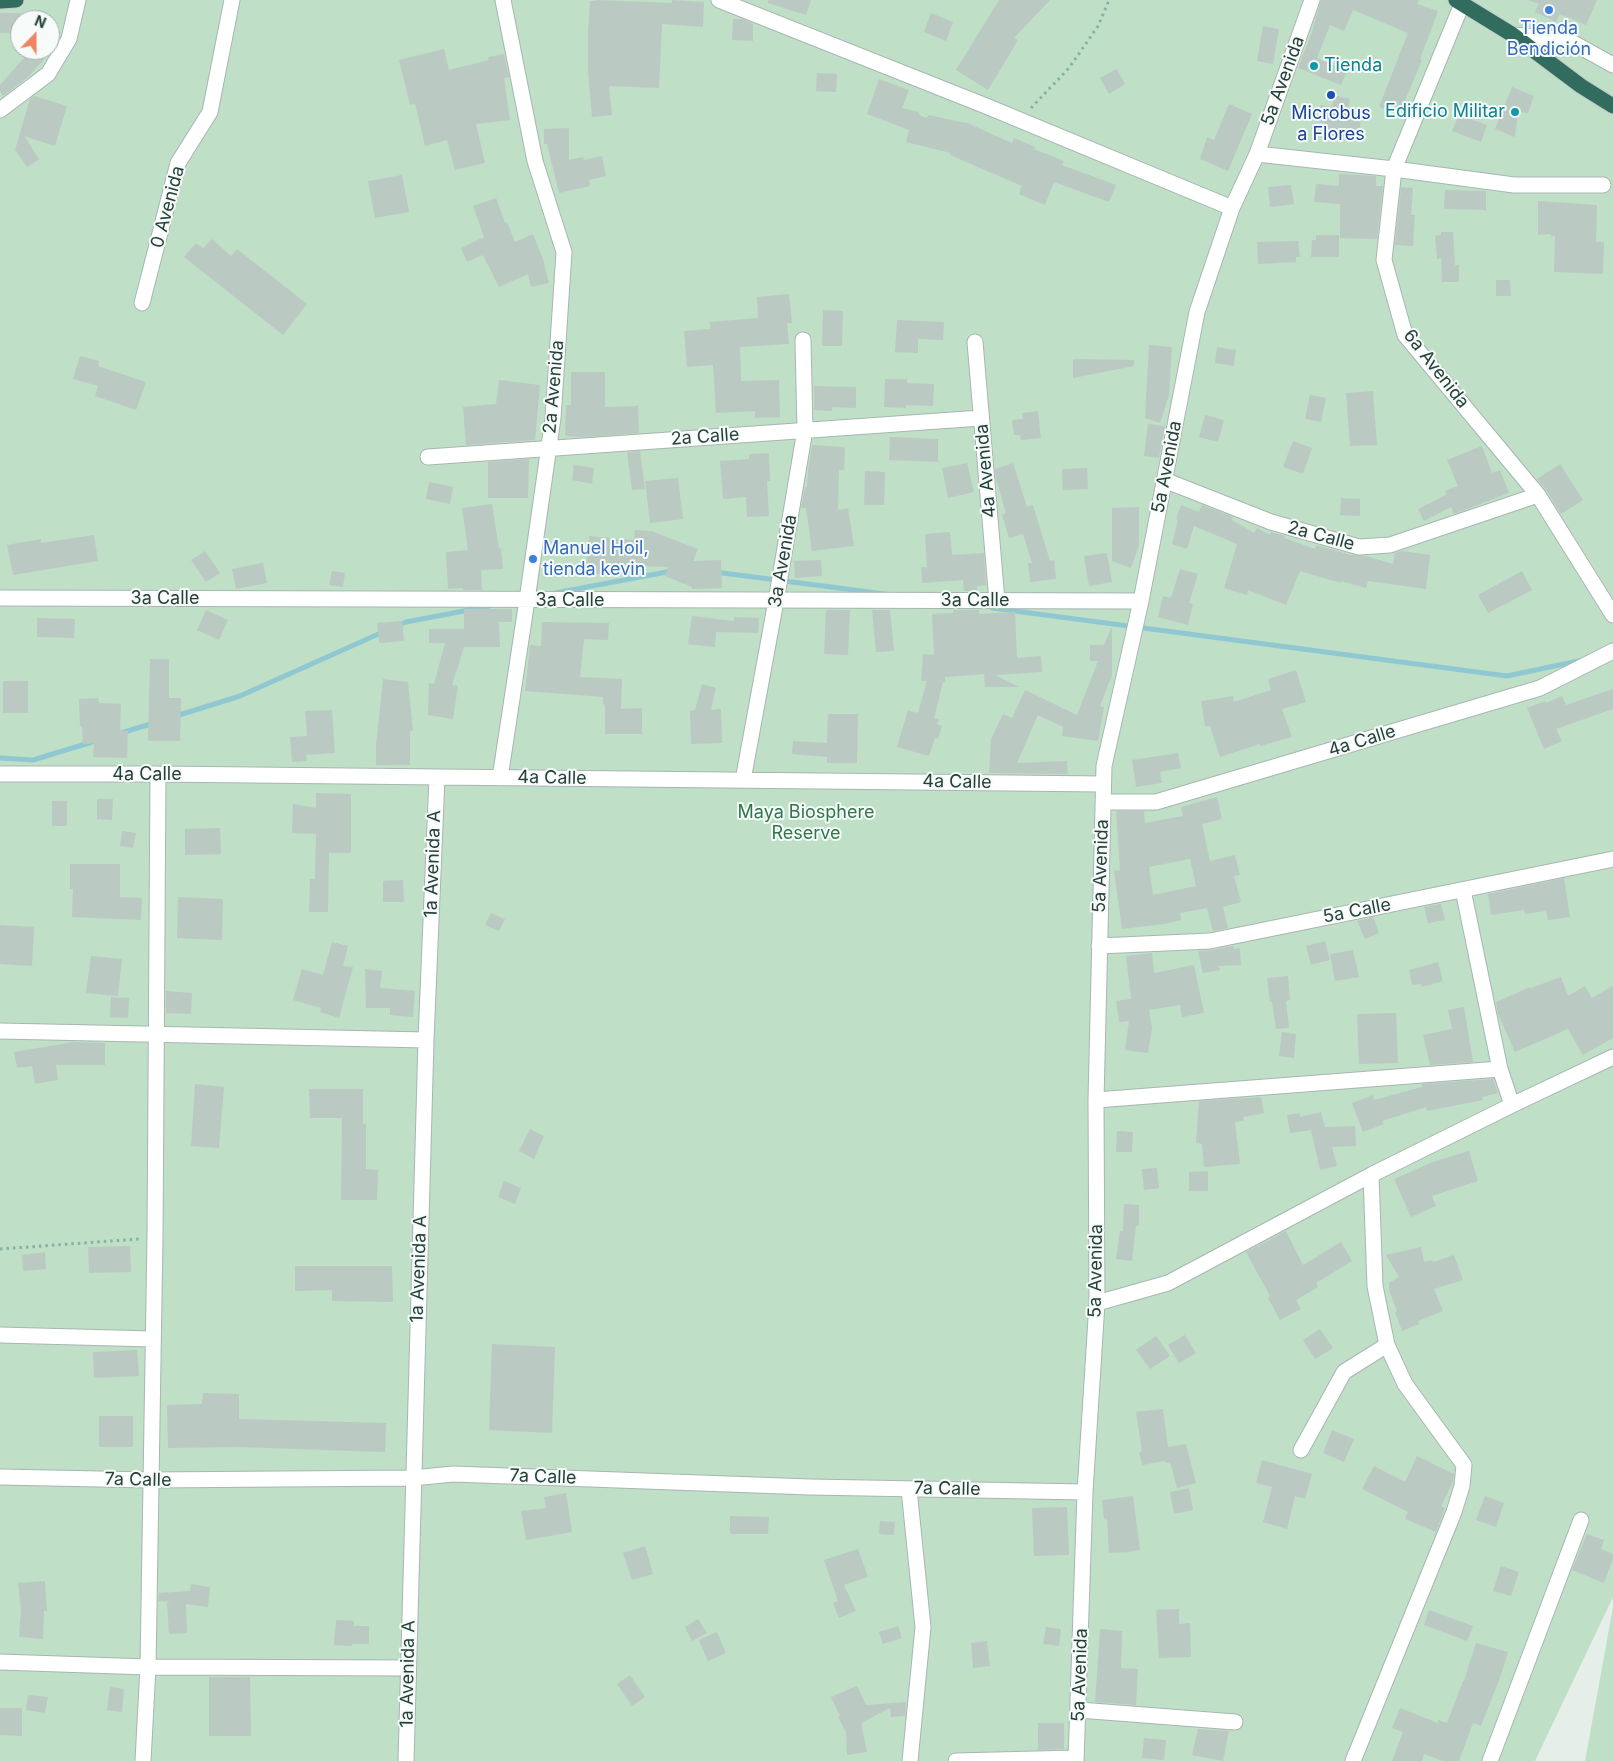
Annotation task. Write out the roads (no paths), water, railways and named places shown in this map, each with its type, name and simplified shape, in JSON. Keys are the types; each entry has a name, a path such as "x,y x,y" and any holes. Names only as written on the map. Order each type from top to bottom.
{"highway":[{"path":"0,1 16,0"},
{"path":"1459,2 1513,36 1613,106"}],"street":[{"path":"0,110 48,74 69,39 78,0"},
{"name":"0 Avenida","path":"142,303 178,163 210,112 232,0"},
{"name":"2a Avenida","path":"500,778 553,418 564,252 535,161 503,0"},
{"path":"719,0 1020,120 1232,208"},
{"name":"5a Avenida","path":"1076,1760 1085,1492 1097,1303 1096,1100 1104,766 1141,601 1197,312 1232,208 1257,154 1312,0"},
{"name":"6a Avenida","path":"1459,2 1394,169 1384,260 1405,335 1538,495 1613,615"},
{"path":"1513,36 1568,40 1613,65"},
{"path":"1257,154 1394,169 1514,185 1603,184"},
{"name":"3a Avenida","path":"744,780 805,430 803,340"},
{"name":"4a Avenida","path":"975,342 996,601"},
{"name":"2a Calle","path":"428,457 982,418"},
{"name":"2a Calle","path":"1164,480 1271,522 1359,547 1390,545 1538,495"},
{"name":"3a Calle","path":"0,598 1141,601"},
{"name":"4a Calle","path":"1103,802 1156,802 1540,688 1613,651"},
{"name":"4a Calle","path":"0,774 1103,784"},
{"path":"143,1761 148,1667 155,1238 158,774"},
{"name":"1a Avenida A","path":"406,1761 426,1040 437,777"},
{"name":"5a Calle","path":"1099,946 1210,941 1613,859"},
{"path":"1463,890 1500,1069 1512,1105"},
{"path":"0,1031 426,1040"},
{"path":"1097,1303 1168,1283 1372,1175 1613,1057"},
{"path":"1096,1100 1500,1069"},
{"path":"1353,1761 1454,1512 1462,1486 1464,1465 1405,1384 1387,1345 1375,1286 1372,1175"},
{"path":"0,1335 153,1339"},
{"path":"1301,1450 1344,1372 1387,1345"},
{"name":"7a Calle","path":"0,1477 150,1480 413,1478 453,1474 909,1489 1085,1492"},
{"path":"909,1489 923,1627 910,1761"},
{"path":"1490,1761 1582,1520"},
{"path":"0,1662 148,1667 408,1668"},
{"path":"1079,1710 1235,1722"},
{"path":"956,1761 1076,1760"}],"waterway":[{"path":"555,593 672,571"},
{"path":"715,572 885,594"},
{"path":"398,625 490,606"},
{"path":"992,608 1507,676 1583,660"},
{"path":"176,716 240,696 383,632"},
{"path":"121,733 154,723"},
{"path":"0,758 33,760 92,742"}],"place":[{"name":"Tienda Bendición","path":"1549,10"},
{"name":"Tienda","path":"1314,66"},
{"name":"Microbus a Flores","path":"1331,95"},
{"name":"Edificio Militar","path":"1515,112"},
{"name":"Manuel Hoil, tienda kevin","path":"533,559"}],"park label":[{"name":"Maya Biosphere Reserve","path":"806,823"}]}
